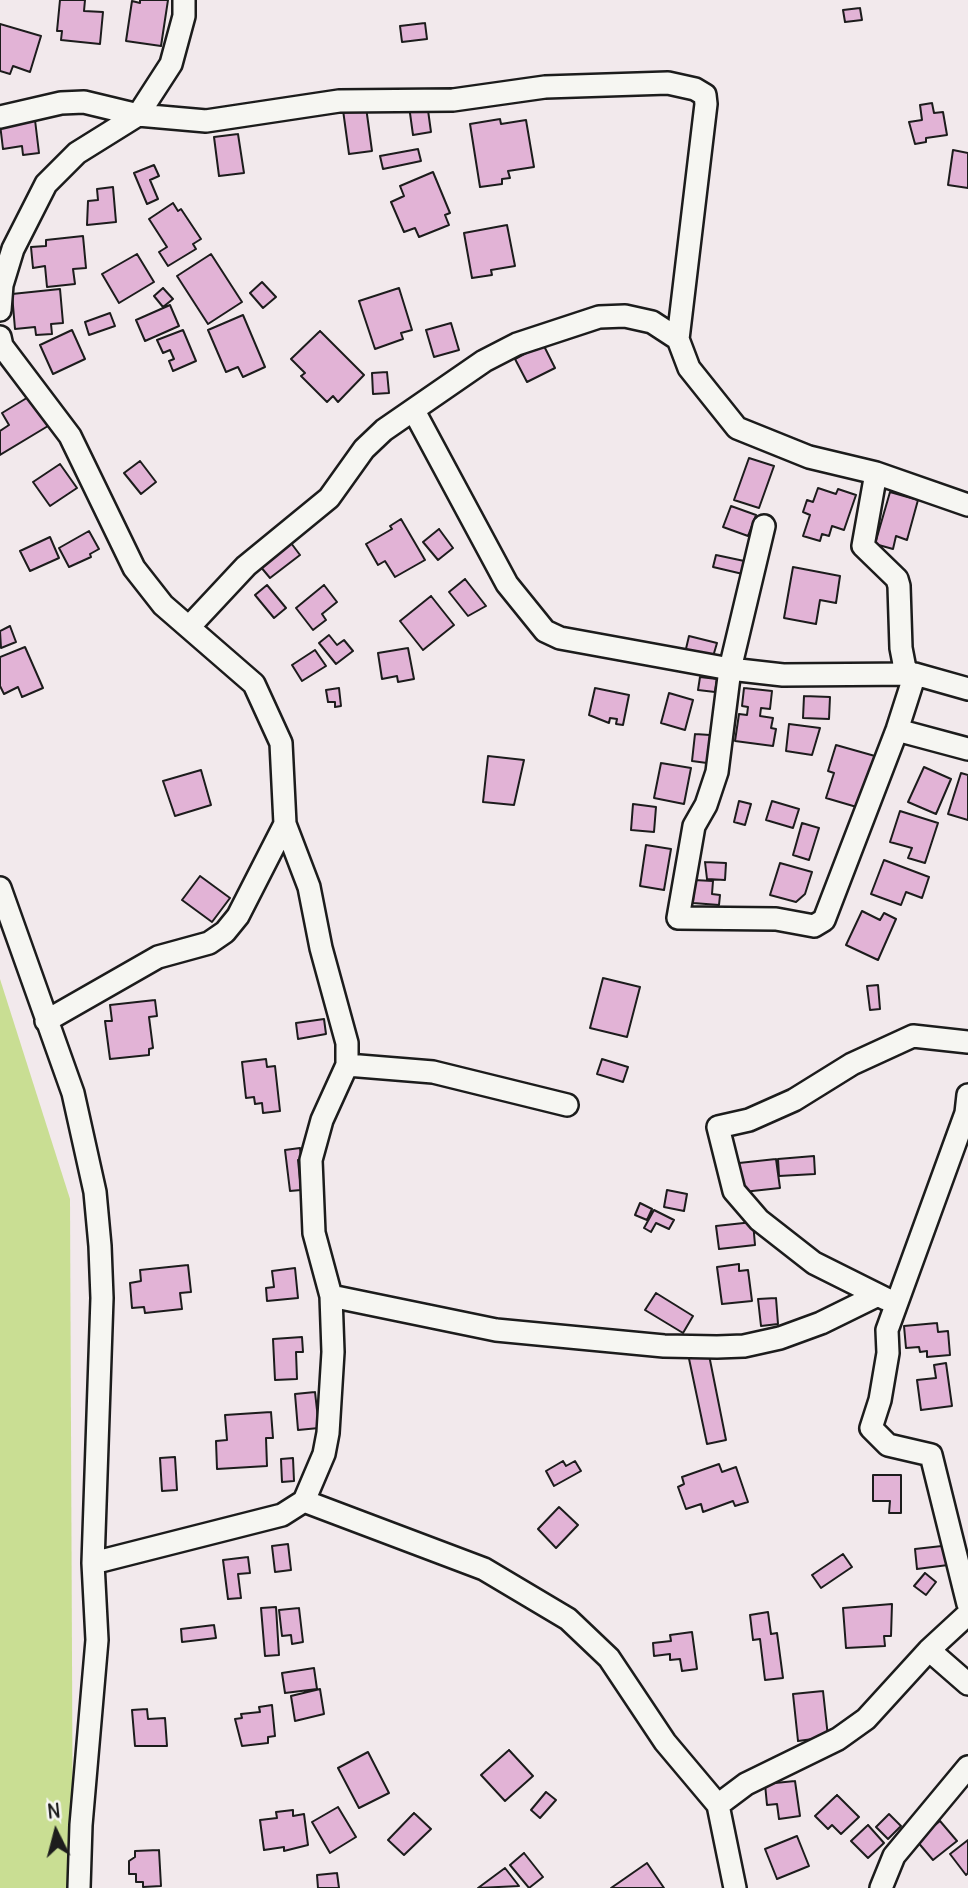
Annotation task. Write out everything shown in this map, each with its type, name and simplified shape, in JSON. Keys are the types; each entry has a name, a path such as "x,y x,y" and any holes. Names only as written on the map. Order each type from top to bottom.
{"street":[{"path":"0,310 2,285 13,249 46,184 77,153 138,115 171,64 184,16 184,0"},
{"path":"0,117 61,103 84,103 138,115 206,121 339,102 453,100 545,87 668,83 695,89 705,95 706,104 678,339 689,368 737,429 809,457 876,474 968,505"},
{"path":"189,627 246,566 329,498 364,449 384,430 484,361 517,344 599,317 625,316 652,322 678,339"},
{"path":"0,337 2,345 70,436 134,568 163,605 254,684 281,743 285,824 309,887 321,948 346,1043 347,1065 322,1120 311,1160 314,1233 331,1296 333,1352 328,1433 324,1454 304,1501 282,1515 93,1563"},
{"path":"414,411 507,584 545,631 560,638 730,669 783,675 910,674 968,689"},
{"path":"764,526 730,669 716,772 706,805 694,826 678,918 776,919 814,926 824,920 897,730 910,674 901,648 897,579 866,553 863,546 876,474"},
{"path":"897,730 968,749"},
{"path":"46,1021 158,957 209,943 225,932 237,916 285,824"},
{"path":"0,888 73,1093 95,1192 102,1298 93,1563 97,1640 81,1825 79,1888"},
{"path":"886,1299 814,1263 759,1220 734,1191 729,1180 718,1126 749,1120 794,1100 852,1064 913,1036 968,1042"},
{"path":"347,1065 433,1072 567,1105"},
{"path":"967,1107 886,1299 888,1353 880,1400 871,1428 888,1446 931,1455 968,1604"},
{"path":"331,1296 496,1329 664,1346 717,1347 744,1346 780,1338 886,1299"},
{"path":"304,1501 484,1569 568,1619 609,1658 665,1742 718,1805 735,1888"},
{"path":"718,1805 746,1784 838,1740 866,1719 929,1650 968,1614"},
{"path":"929,1650 968,1684"},
{"path":"881,1888 894,1856 968,1767"}],"green space":[{"path":"0,979 70,1199 73,1888 0,1888"}],"building":[{"path":"60,0 85,0 84,11 103,12 100,44 61,40 62,31 57,31"},
{"path":"140,0 168,0 161,46 126,41 132,1 140,3"},
{"path":"860,8 862,20 845,22 843,10"},
{"path":"425,23 427,39 402,42 400,26"},
{"path":"0,24 41,36 30,72 13,66 10,74 0,71"},
{"path":"427,103 431,132 413,135 409,106"},
{"path":"932,103 934,113 943,112 947,135 926,138 926,142 915,144 909,122 922,120 920,105"},
{"path":"366,107 372,151 349,154 343,110"},
{"path":"500,119 501,124 526,120 534,167 508,171 510,178 502,179 502,184 480,187 470,124"},
{"path":"35,120 39,153 23,155 22,146 3,149 0,124"},
{"path":"238,134 244,173 219,176 214,137"},
{"path":"418,149 421,161 383,169 380,156"},
{"path":"953,150 968,153 968,188 948,185"},
{"path":"154,165 159,176 150,180 158,199 147,204 134,173"},
{"path":"433,172 450,213 445,215 449,225 419,237 415,228 404,232 391,202 404,196 400,186"},
{"path":"113,187 116,222 87,225 88,201 98,200 97,189"},
{"path":"173,203 178,211 181,209 201,239 193,244 196,249 168,266 159,252 167,247 149,219"},
{"path":"507,225 515,266 491,270 492,275 472,278 464,233"},
{"path":"83,236 86,268 73,269 75,284 47,287 45,266 33,268 31,247 46,246 46,240"},
{"path":"137,254 154,282 119,303 102,274"},
{"path":"211,254 242,302 208,324 177,276"},
{"path":"262,282 276,297 263,308 250,293"},
{"path":"163,288 173,299 163,307 154,296"},
{"path":"399,288 412,330 401,333 403,339 375,349 359,301"},
{"path":"60,289 63,323 51,324 52,334 36,335 35,327 15,329 12,294"},
{"path":"170,305 179,326 145,341 136,320"},
{"path":"110,313 115,326 89,335 85,322"},
{"path":"243,315 265,367 243,377 238,367 226,372 208,330"},
{"path":"451,323 459,350 434,357 426,330"},
{"path":"72,330 85,359 53,374 40,345"},
{"path":"183,330 196,361 173,371 169,361 174,359 170,350 163,353 157,340"},
{"path":"320,331 364,375 338,402 333,396 327,402 301,376 305,373 291,359"},
{"path":"543,344 555,368 527,382 515,359"},
{"path":"387,372 389,393 373,394 372,373"},
{"path":"30,396 48,426 0,455 0,431 9,425 2,413"},
{"path":"749,458 774,466 759,508 734,500"},
{"path":"140,461 156,482 141,494 124,473"},
{"path":"60,464 77,488 50,506 33,482"},
{"path":"818,488 836,494 838,489 856,495 844,530 832,526 829,536 822,534 820,541 803,536 810,515 803,512 807,500 813,502"},
{"path":"890,492 918,500 907,540 896,536 893,549 875,544"},
{"path":"731,506 756,515 748,536 723,527"},
{"path":"401,519 425,560 395,577 385,561 378,565 366,544 392,529 390,526"},
{"path":"439,529 453,548 438,560 423,542"},
{"path":"89,531 99,549 90,554 91,557 69,567 59,548"},
{"path":"50,537 59,558 30,571 20,551"},
{"path":"291,543 300,555 270,578 260,566"},
{"path":"716,555 749,562 747,575 713,567"},
{"path":"793,567 840,576 836,603 820,600 816,624 784,618"},
{"path":"465,579 486,606 468,616 449,592"},
{"path":"267,585 286,608 274,618 255,595"},
{"path":"324,585 337,602 322,614 326,620 313,630 296,608"},
{"path":"431,596 454,625 423,650 400,621"},
{"path":"10,626 16,642 1,648 0,631"},
{"path":"329,635 337,645 344,640 353,651 336,664 319,643"},
{"path":"689,636 717,643 712,660 685,653"},
{"path":"25,647 43,688 22,697 18,687 4,694 0,686 0,657"},
{"path":"408,648 414,679 398,682 397,676 382,679 378,653"},
{"path":"315,650 326,666 302,681 292,665"},
{"path":"700,677 717,679 715,692 698,690"},
{"path":"339,688 341,706 335,707 335,702 328,702 326,690"},
{"path":"595,688 629,695 623,725 616,724 617,719 610,718 609,723 589,715"},
{"path":"744,688 772,691 770,709 761,708 760,716 773,718 771,728 776,729 773,746 735,741 739,714 747,715 748,707 742,706"},
{"path":"669,693 693,700 685,730 661,723"},
{"path":"804,696 830,697 829,719 803,718"},
{"path":"789,724 820,728 812,755 786,751"},
{"path":"695,734 710,735 707,763 692,761"},
{"path":"836,745 882,758 860,808 826,798 834,773 828,771"},
{"path":"488,756 524,760 514,805 483,802"},
{"path":"661,763 691,768 684,804 654,798"},
{"path":"924,767 951,779 936,814 908,802"},
{"path":"201,770 211,805 175,816 163,781"},
{"path":"961,773 968,775 968,820 948,814"},
{"path":"739,801 751,804 745,825 734,822"},
{"path":"772,801 799,809 793,828 766,820"},
{"path":"633,804 656,807 654,832 631,830"},
{"path":"900,811 938,823 925,863 908,858 912,848 890,842"},
{"path":"802,823 819,828 809,860 793,855"},
{"path":"646,845 671,849 664,890 640,886"},
{"path":"884,860 929,877 922,898 906,892 901,905 871,894"},
{"path":"705,862 726,863 725,880 707,879"},
{"path":"780,863 812,872 805,894 796,902 770,895"},
{"path":"200,876 230,898 212,922 182,900"},
{"path":"694,880 713,881 712,894 720,895 719,905 693,903"},
{"path":"862,911 880,920 884,913 896,919 878,960 846,945"},
{"path":"603,978 640,987 627,1037 590,1028"},
{"path":"878,985 880,1009 870,1010 867,986"},
{"path":"155,1000 157,1016 149,1017 153,1048 149,1049 149,1055 110,1059 105,1021 112,1021 110,1005"},
{"path":"324,1019 326,1034 298,1039 296,1023"},
{"path":"266,1059 267,1067 275,1066 280,1111 263,1113 262,1103 255,1104 254,1097 246,1098 242,1062"},
{"path":"602,1059 628,1067 623,1082 597,1074"},
{"path":"300,1148 301,1159 298,1160 301,1190 290,1191 285,1150"},
{"path":"814,1156 815,1174 779,1176 778,1159"},
{"path":"776,1159 780,1188 743,1192 739,1163"},
{"path":"667,1190 687,1194 684,1211 664,1207"},
{"path":"640,1203 652,1209 647,1220 635,1215"},
{"path":"654,1210 674,1220 669,1229 656,1223 651,1232 644,1228"},
{"path":"753,1222 755,1245 719,1249 716,1226"},
{"path":"739,1264 739,1271 748,1270 752,1301 722,1304 717,1267"},
{"path":"188,1265 191,1292 180,1293 182,1309 145,1313 144,1307 132,1308 130,1283 141,1281 140,1270"},
{"path":"295,1268 298,1298 267,1301 266,1288 274,1287 272,1271"},
{"path":"656,1293 693,1316 683,1333 645,1310"},
{"path":"776,1298 778,1324 761,1326 758,1299"},
{"path":"937,1323 938,1332 948,1331 950,1355 927,1357 927,1351 920,1352 919,1347 906,1348 904,1326"},
{"path":"302,1337 303,1352 296,1352 297,1379 275,1380 273,1339"},
{"path":"708,1350 726,1440 707,1444 688,1354"},
{"path":"946,1363 952,1406 921,1410 917,1380 936,1378 934,1365"},
{"path":"315,1392 319,1428 298,1430 295,1394"},
{"path":"271,1412 273,1438 266,1438 267,1466 217,1469 216,1441 227,1440 225,1415"},
{"path":"175,1457 177,1490 162,1491 160,1458"},
{"path":"293,1458 294,1481 282,1482 281,1459"},
{"path":"563,1461 566,1466 575,1461 581,1471 554,1486 546,1471"},
{"path":"719,1464 722,1472 736,1467 748,1502 735,1506 733,1501 703,1512 701,1504 686,1509 678,1487 684,1484 682,1477"},
{"path":"873,1475 901,1475 901,1513 889,1513 890,1501 873,1501"},
{"path":"559,1507 578,1525 556,1548 538,1529"},
{"path":"288,1544 291,1570 275,1572 272,1546"},
{"path":"951,1545 948,1565 917,1569 915,1549"},
{"path":"843,1554 852,1567 821,1588 812,1575"},
{"path":"248,1557 250,1573 238,1574 241,1598 228,1599 223,1560"},
{"path":"925,1573 936,1582 926,1595 914,1586"},
{"path":"892,1604 891,1636 884,1636 885,1646 846,1648 843,1608"},
{"path":"276,1607 279,1655 265,1656 261,1608"},
{"path":"299,1608 303,1642 292,1644 291,1635 282,1636 279,1610"},
{"path":"768,1612 771,1634 777,1633 783,1678 765,1680 760,1639 753,1640 750,1615"},
{"path":"214,1625 216,1638 182,1642 181,1629"},
{"path":"692,1632 697,1669 682,1671 680,1659 670,1660 670,1654 654,1656 653,1643 671,1641 670,1635"},
{"path":"314,1668 317,1689 285,1693 282,1673"},
{"path":"320,1689 324,1714 295,1721 291,1696"},
{"path":"823,1691 828,1737 798,1741 793,1694"},
{"path":"272,1705 275,1736 268,1737 268,1743 242,1746 235,1719 242,1718 241,1714 260,1712 259,1707"},
{"path":"147,1709 148,1719 165,1718 167,1746 135,1746 132,1710"},
{"path":"509,1750 533,1776 505,1801 481,1775"},
{"path":"368,1752 389,1793 359,1808 338,1768"},
{"path":"795,1781 800,1816 779,1819 777,1804 767,1805 765,1784"},
{"path":"546,1792 556,1800 540,1818 531,1810"},
{"path":"837,1795 859,1817 841,1834 832,1825 828,1829 815,1816"},
{"path":"338,1807 356,1837 330,1853 312,1822"},
{"path":"293,1810 293,1816 304,1814 308,1845 284,1851 284,1847 264,1850 260,1820 277,1818 276,1812"},
{"path":"414,1813 431,1829 404,1855 388,1840"},
{"path":"889,1814 901,1826 888,1839 876,1827"},
{"path":"940,1821 957,1841 933,1860 916,1840"},
{"path":"868,1825 884,1843 868,1858 851,1841"},
{"path":"797,1836 809,1866 777,1879 765,1849"},
{"path":"968,1840 968,1873 966,1875 950,1854"},
{"path":"159,1850 161,1886 143,1887 143,1882 136,1882 136,1874 129,1874 129,1861 135,1857 135,1851"},
{"path":"524,1853 543,1877 529,1888 510,1865"},
{"path":"647,1863 664,1888 611,1888"},
{"path":"505,1868 519,1886 478,1888"},
{"path":"337,1873 339,1888 318,1888 317,1875"}]}
